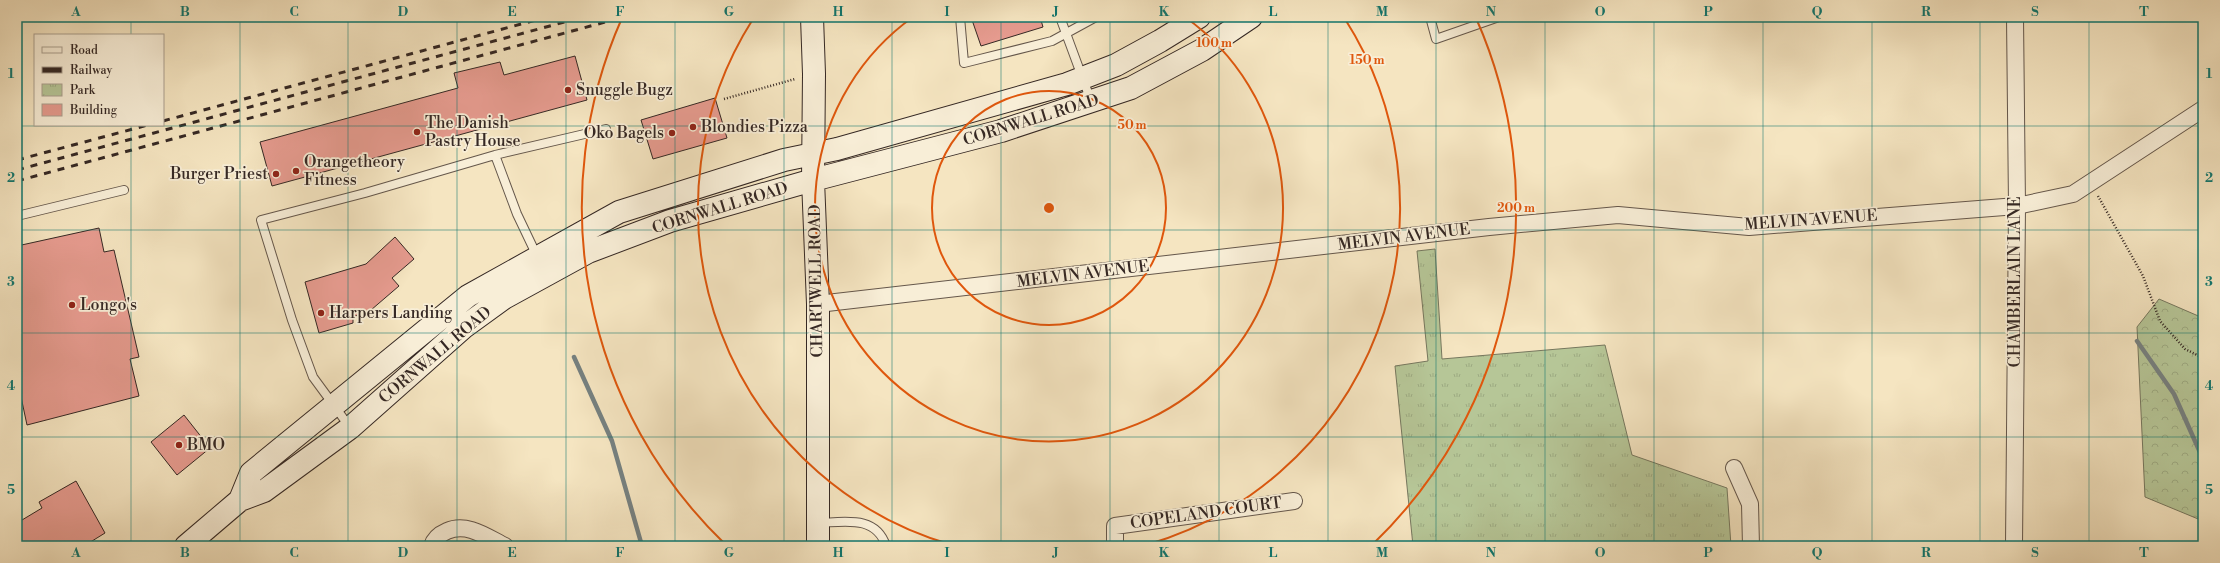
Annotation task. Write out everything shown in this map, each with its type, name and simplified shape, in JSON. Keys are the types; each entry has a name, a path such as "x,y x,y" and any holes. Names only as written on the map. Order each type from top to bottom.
{"main road":[{"name":"CHARTWELL ROAD","path":"812,17 814,74 813,180 818,304 818,546"},
{"name":"CORNWALL ROAD","path":"240,500 250,473 334,406 415,337 468,296 537,256 619,212 784,160 813,154 968,113 1083,78 1116,65 1160,41 1199,17"},
{"name":"CORNWALL ROAD","path":"186,546 240,500 264,491 350,428 464,327 504,298 547,273 588,252 670,221 813,180 1000,131 1131,88 1202,50 1251,17"}],"street":[{"name":"CHAMBERLAIN LANE","path":"2014,546 2017,206 2015,17"},
{"name":"MELVIN AVENUE","path":"818,304 1489,227 1618,215 1749,227 2017,206 2074,194 2203,109"},
{"path":"1734,468 1750,504 1751,546"},
{"name":"COPELAND COURT","path":"1115,546 1115,526 1294,501"},
{"path":"432,546 441,534 453,528 464,527 505,546"}],"lane":[{"path":"960,17 964,63 1052,41 1096,17"},
{"path":"1060,17 1091,102"},
{"path":"1430,17 1436,38 1499,17"},
{"path":"350,428 314,377 292,320 261,220 365,193 495,155 606,129"},
{"path":"495,155 517,214 537,256"},
{"path":"17,216 124,190"},
{"path":"818,523 866,523 877,530 886,546"}],"path":[{"path":"724,99 814,74"},
{"path":"2091,184 2143,276 2160,321 2185,349 2203,358"}],"green space":[{"path":"1435,249 1442,359 1605,345 1632,455 1727,488 1731,546 1413,546 1395,366 1428,361 1417,251"},
{"path":"2159,299 2203,318 2203,521 2145,497 2137,327"}],"building":[{"path":"971,17 1040,17 1043,27 981,46"},
{"path":"575,56 587,100 272,186 260,142 458,88 454,73 500,62 504,75"},
{"path":"715,98 727,138 653,159 641,120"},
{"name":"Longo's","path":"99,228 104,252 114,250 139,357 130,359 139,396 27,425 17,378 17,246"},
{"path":"395,237 414,259 392,278 399,286 371,310 353,317 353,323 319,333 305,282 366,264"},
{"path":"184,415 210,448 177,475 151,442"},
{"path":"76,481 105,533 84,546 17,546 17,523 42,508 39,502"}],"waterway":[{"path":"2137,341 2174,394 2203,459"},
{"path":"574,357 612,441 642,546"}],"railway":[{"path":"164,121 547,17"},
{"path":"17,170 583,17"},
{"path":"17,181 624,17"},
{"path":"17,160 144,126"}],"place":[{"name":"Snuggle Bugz","path":"568,90"},
{"name":"Blondies Pizza","path":"693,127"},
{"name":"The Danish Pastry House","path":"417,132"},
{"name":"Oko Bagels","path":"672,133"},
{"name":"Orangetheory Fitness","path":"296,171"},
{"name":"Burger Priest","path":"276,174"},
{"name":"Longo's","path":"72,305"},
{"name":"Harpers Landing","path":"321,313"},
{"name":"BMO","path":"179,445"}]}
